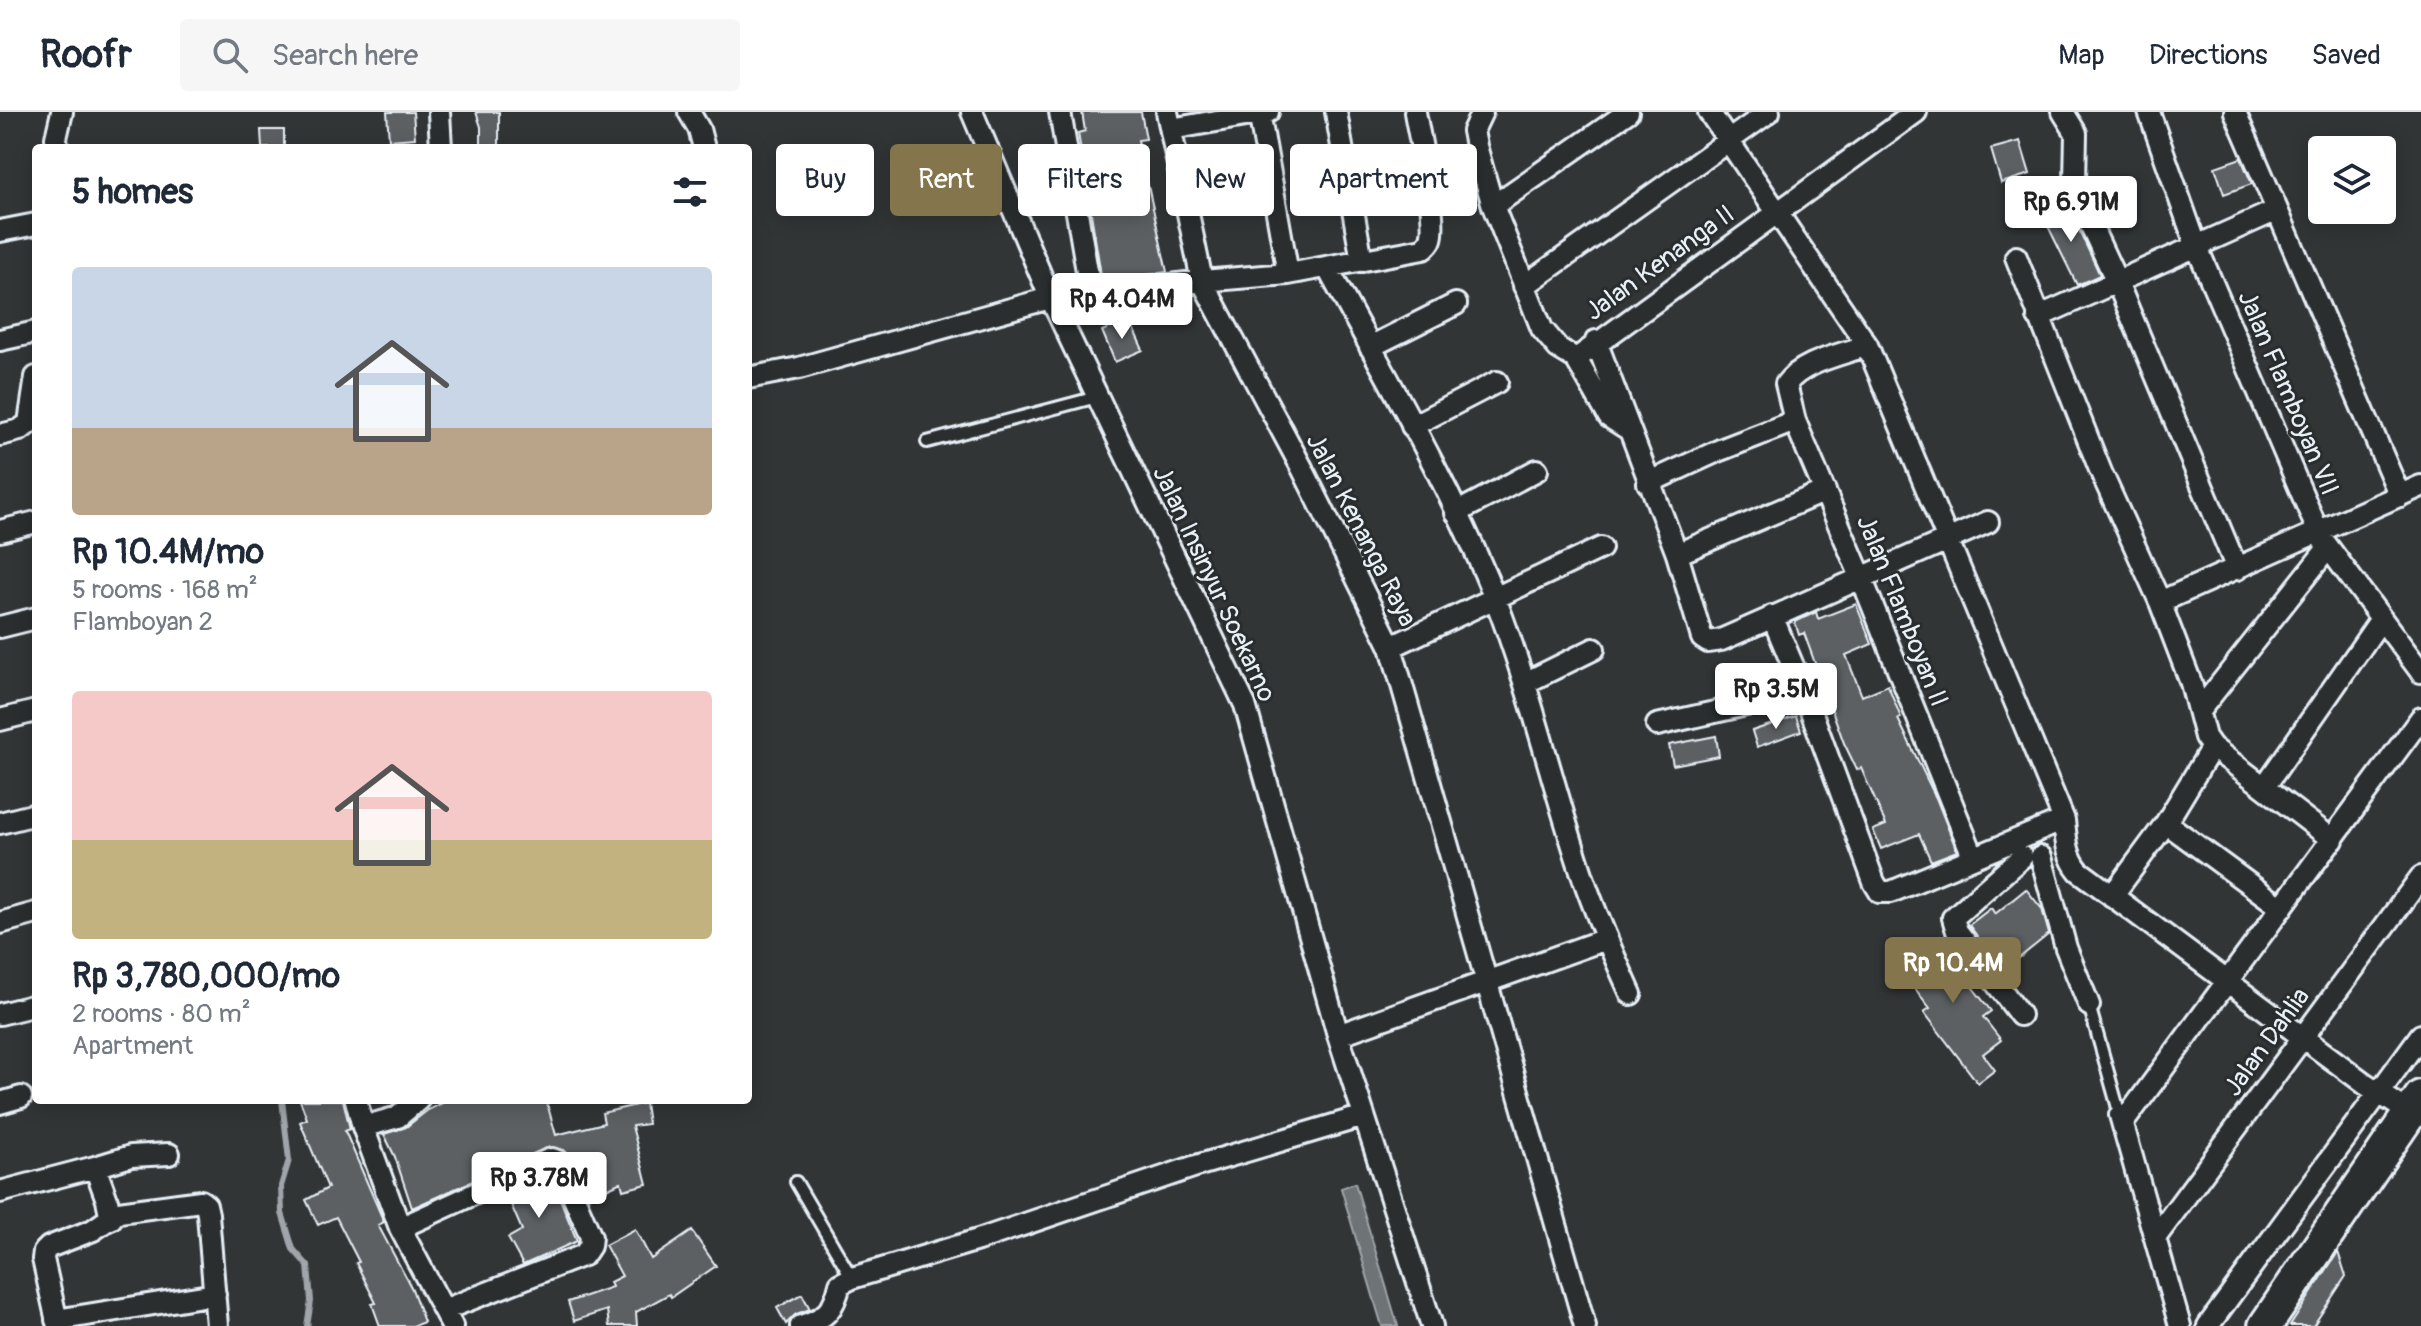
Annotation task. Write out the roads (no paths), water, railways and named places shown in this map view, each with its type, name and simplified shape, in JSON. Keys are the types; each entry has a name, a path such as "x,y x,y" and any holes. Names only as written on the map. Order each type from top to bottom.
{"main road":[{"path":"2265,1326 2415,1105"}],"street":[{"path":"57,144 62,112"},
{"path":"439,112 441,144"},
{"path":"689,112 703,144"},
{"name":"Jalan Insinyur Soekarno","path":"972,112 1032,303 1097,397 1245,705 1338,1035 1432,1326"},
{"path":"1060,112 1091,295 1288,274 1423,249 1431,241 1433,231 1430,194 1415,112"},
{"path":"1259,112 1288,274"},
{"path":"1169,121 1268,112"},
{"path":"1336,112 1362,261"},
{"path":"1482,112 1473,131 1493,206 1542,329 1550,341 1576,359 1609,417 1628,429"},
{"path":"1493,206 1628,112"},
{"path":"1709,112 1867,345 2064,820 2068,852 2079,871 2378,1092 2415,1105"},
{"path":"1524,286 1769,112"},
{"name":"Jalan Kenanga II","path":"1576,359 1596,341 1916,112"},
{"path":"2063,112 2076,133 2075,182 2081,204 2117,282 2237,569"},
{"name":"Jalan Flamboyan VII","path":"2149,112 2196,245 2323,540 2421,672"},
{"path":"2235,112 2400,496"},
{"name":"Jalan Kenanga Raya","path":"1169,121 1202,281 1302,468 1391,647 1585,1326"},
{"path":"2038,317 2275,211"},
{"path":"0,231 32,225"},
{"path":"2016,257 2101,472 2160,602 2199,711 2205,737 2212,747 2333,840"},
{"path":"1327,267 1412,426 1495,597 1525,683 1579,866 1606,939 1631,994"},
{"path":"752,377 799,368 1032,303"},
{"path":"1370,347 1456,304"},
{"path":"0,340 32,333"},
{"path":"1596,341 1677,554 1702,638 1708,642 1721,640 1988,522"},
{"name":"Jalan Flamboyan II","path":"1867,345 1804,369 1793,375 1786,384 1795,421 1973,856"},
{"path":"1412,426 1497,382"},
{"path":"0,435 20,430 29,423 32,403"},
{"path":"1648,483 1720,450 1795,421"},
{"path":"1456,513 1537,470"},
{"path":"2160,602 2237,569 2323,540 2421,486"},
{"path":"1677,554 1825,491"},
{"path":"0,531 32,523"},
{"path":"2199,711 2323,540"},
{"path":"1391,647 1601,548"},
{"path":"1772,616 1804,692 1877,889 1883,893 1891,892 2064,820"},
{"path":"0,627 32,619"},
{"path":"2265,786 2381,619"},
{"path":"1525,683 1594,649"},
{"path":"1657,725 1804,692"},
{"path":"0,720 32,712"},
{"path":"2180,1326 2121,1119 2228,982 2421,718"},
{"path":"2112,896 2166,823 2212,747"},
{"path":"0,823 32,815"},
{"path":"2166,823 2282,908"},
{"path":"1973,856 2031,857 2068,852"},
{"path":"2031,857 2089,1005"},
{"path":"2020,1015 1957,931 1953,918 2031,857"},
{"name":"Jalan Dahlia","path":"2155,1238 2421,877"},
{"path":"0,923 32,914"},
{"path":"1338,1035 1606,939"},
{"path":"0,1014 32,1006"},
{"path":"2208,1326 2421,1035"},
{"path":"0,1103 21,1097"},
{"path":"357,1104 400,1228 449,1318 584,1255 591,1237 559,1162 552,1159 400,1228"},
{"path":"363,1127 398,1117 413,1104"},
{"path":"801,1326 826,1313 835,1304 840,1284 852,1278 978,1240 1196,1166 1364,1116"},
{"path":"0,1192 131,1156 169,1154"},
{"path":"95,1167 111,1219"},
{"path":"215,1294 57,1323 44,1252 49,1247 93,1230 119,1212 201,1201 206,1205 208,1214 215,1294 217,1326"}],"lane":[{"path":"927,442 1097,397"},
{"path":"2089,1005 2121,1119"},
{"path":"796,1182 852,1278"}],"waterway":[{"path":"282,1104 289,1160 281,1186 282,1213 293,1249 308,1266 311,1301 307,1326"}]}
